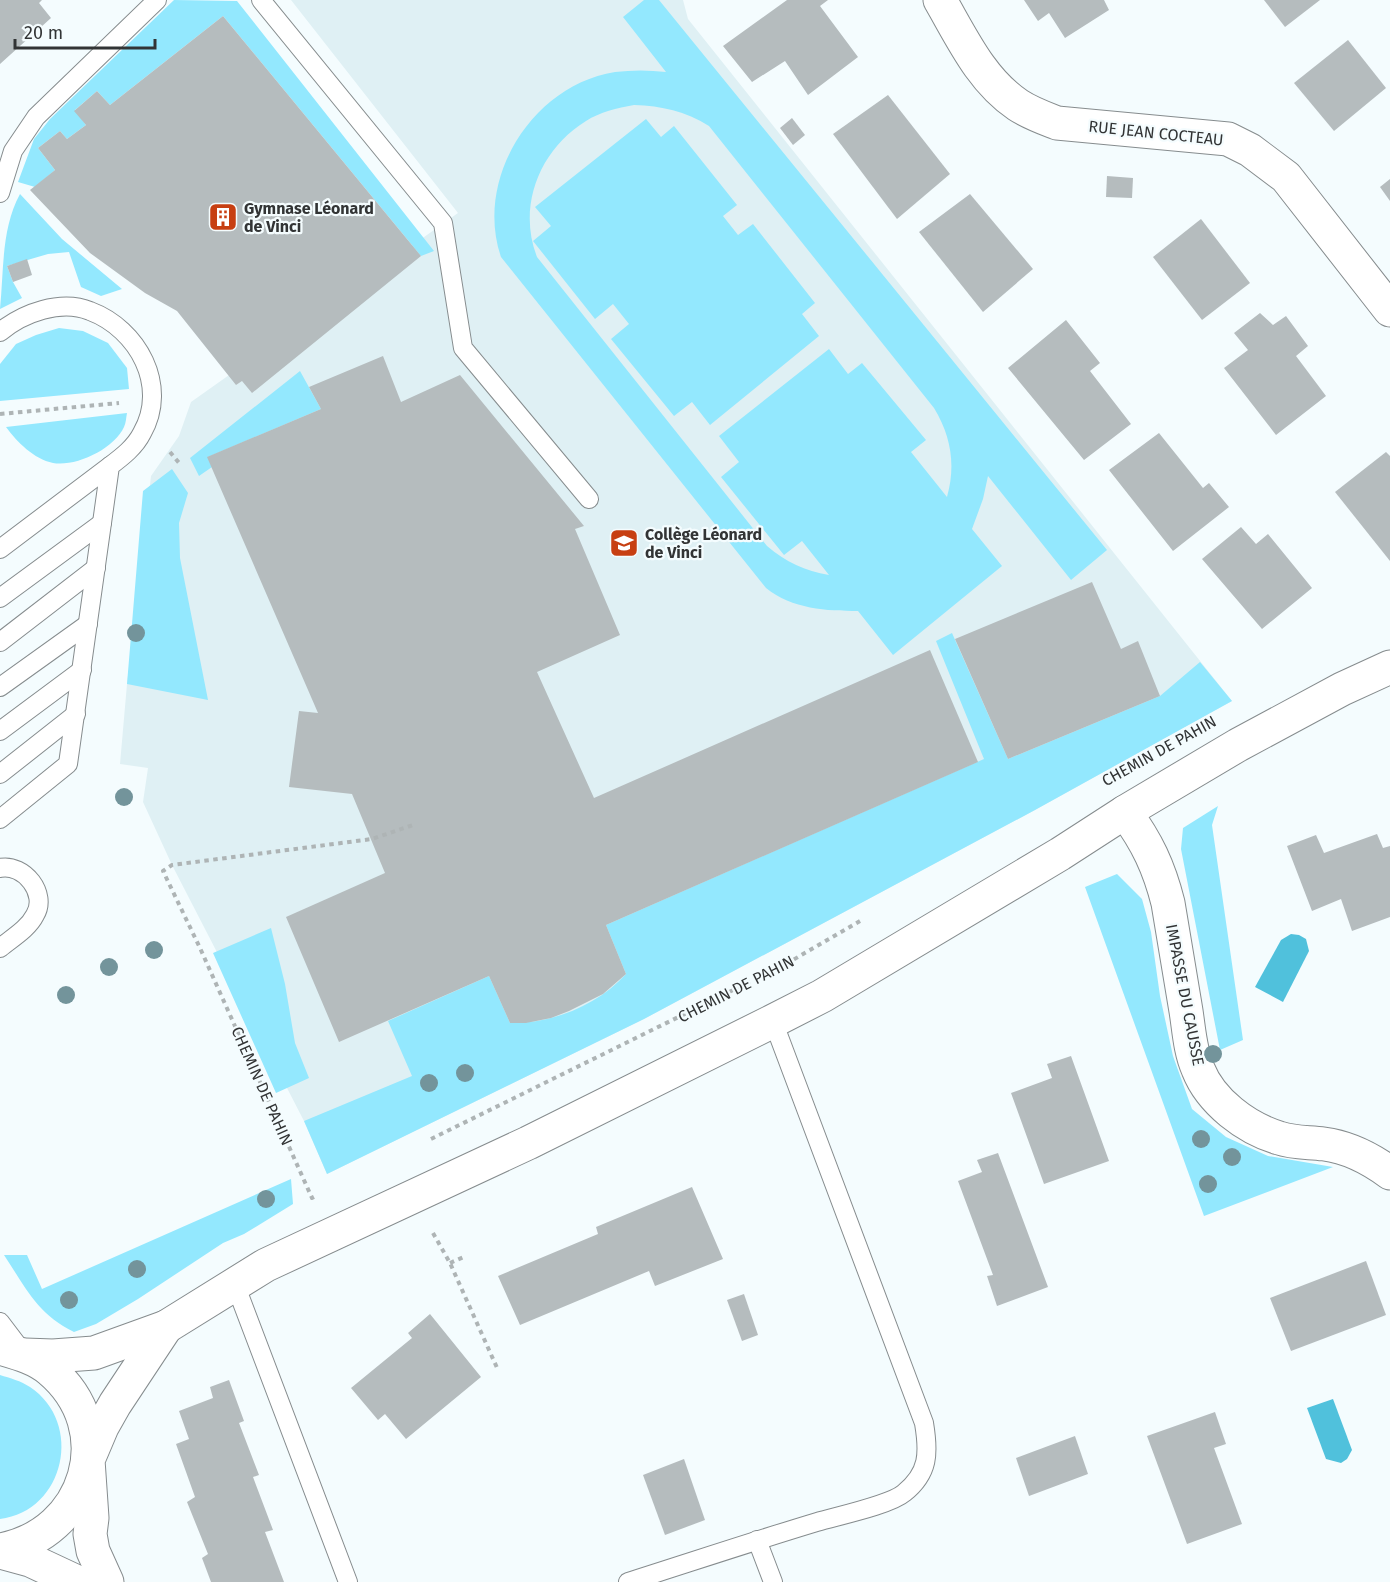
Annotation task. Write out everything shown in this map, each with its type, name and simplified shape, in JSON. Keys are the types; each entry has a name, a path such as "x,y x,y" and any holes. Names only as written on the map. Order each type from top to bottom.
{"main road":[{"name":"RUE JEAN COCTEAU","path":"940,0 981,70 999,90 1019,105 1040,116 1057,123 1228,139 1268,162 1286,177 1390,310"},
{"name":"CHEMIN DE PAHIN","path":"12,1351 53,1356 94,1353 166,1327 266,1265 528,1143 832,990 1238,745 1342,689 1390,667"},
{"name":"IMPASSE DU CAUSSE","path":"1125,812 1147,844 1162,878 1193,1054 1197,1069 1206,1083 1227,1109 1264,1132 1296,1143 1336,1147 1357,1154 1390,1173"},
{"name":"CHEMIN DE PAHIN","path":"88,1460 115,1404 166,1327"},
{"path":"12,1351 49,1369 69,1389 78,1405 85,1423 88,1441 92,1518 90,1534 93,1551 106,1582"},
{"path":"0,1551 36,1539 54,1526 77,1496 88,1460"},
{"path":"0,1551 30,1560 77,1582"}],"lane":[{"path":"0,193 13,151 36,117 157,0"},
{"path":"261,0 443,223 463,348 589,499"},
{"path":"0,332 24,317 39,311 70,307 89,310 106,318 134,345 145,361 153,386 153,399 142,434 133,446 0,549"},
{"path":"0,819 68,764 110,466"},
{"path":"0,598 102,523"},
{"path":"0,642 96,568"},
{"path":"0,687 88,624"},
{"path":"0,731 82,670"},
{"path":"0,774 76,714"},
{"path":"0,868 14,869 23,873 32,882 37,891 39,908 30,924 0,948"},
{"path":"628,1582 897,1498 921,1474 928,1451 924,1423 773,1021"},
{"path":"235,1284 348,1582"},
{"path":"0,1322 12,1351"},
{"path":"757,1540 773,1582"}],"path":[{"path":"0,414 153,399"},
{"name":"CHEMIN DE PAHIN","path":"323,1192 312,1198 163,871 172,865 372,839 413,825"},
{"name":"CHEMIN DE PAHIN","path":"428,1140 786,964 867,918"},
{"path":"432,1232 450,1263 498,1370"},
{"path":"450,1263 465,1256"}],"shaded area":[{"path":"174,0 237,1 434,251 421,256 223,16 110,105 97,91 75,110 86,125 67,139 60,131 38,148 55,170 35,187 18,182 34,139 50,119"},
{"name":"Collège Léonard de Vinci","path":"291,0 683,0 688,19 1232,701 1035,810 644,1019 327,1174 304,1121 172,865 143,802 148,768 120,764 151,476 179,436 191,402 458,213"},
{"path":"644,0 659,0 1107,550 1071,580 988,476 983,499 972,529 1002,566 893,655 858,611 798,605 766,588 501,257 495,227 496,197 504,167 517,140 536,115 559,95 585,80 615,72 640,70 666,72 623,17","holes":["628,106 644,106 682,113 709,126 934,408 944,429 951,462 947,497 911,452 926,440 862,363 848,374 829,349 719,436 739,462 721,477 784,555 802,541 829,575 796,565 767,546 537,257 531,238 532,199 537,180 556,147 570,133 597,115"]},
{"path":"646,119 661,137 674,126 737,205 723,216 738,235 753,224 815,303 802,314 819,336 710,425 692,402 674,416 611,339 629,324 613,304 595,319 533,241 551,226 535,207"},
{"path":"20,194 62,239 122,289 101,296 81,287 69,252 48,254 7,266 22,298 0,309 6,235"},
{"path":"59,328 83,331 108,343 127,368 129,389 0,401 0,364 16,344"},
{"path":"300,371 321,409 208,457 212,467 199,476 190,458"},
{"path":"127,413 124,427 112,442 93,455 62,464 46,461 33,454 6,427"},
{"path":"172,469 188,493 179,523 180,558 208,700 127,684 143,491"},
{"path":"952,633 1008,759 1160,696 1200,662 1232,701 1035,810 644,1019 327,1174 304,1121 412,1076 388,1021 489,976 510,1023 542,1020 573,1010 602,995 626,974 606,925 984,759 936,641"},
{"path":"1218,806 1212,825 1243,1040 1220,1050 1181,849 1183,828"},
{"path":"1117,874 1142,899 1151,932 1160,996 1173,1056 1192,1109 1226,1137 1268,1156 1333,1167 1204,1216 1085,887"},
{"path":"271,928 285,984 295,1043 309,1078 276,1093 213,953"},
{"path":"1291,934 1306,939 1309,951 1283,1002 1255,987 1281,940"},
{"path":"291,1179 293,1204 244,1234 223,1243 96,1324 74,1332 61,1325 41,1308 4,1255 27,1255 42,1289"},
{"path":"0,1375 27,1385 47,1403 57,1422 61,1442 60,1464 52,1483 40,1500 22,1513 0,1519"},
{"path":"1333,1399 1352,1450 1347,1459 1341,1463 1326,1459 1307,1408"}],"building":[{"path":"0,0 42,0 39,3 51,18 0,64"},
{"path":"787,0 828,0 820,6 858,57 808,95 785,61 752,82 723,46"},
{"path":"1024,0 1104,0 1109,10 1065,38 1049,13 1038,21"},
{"path":"1264,0 1320,0 1285,27"},
{"name":"Gymnase Léonard de Vinci","path":"223,16 421,256 252,393 242,381 236,385 177,311 145,293 90,253 30,190 55,170 38,148 60,131 67,139 86,125 74,111 97,91 110,105"},
{"path":"1348,40 1386,88 1334,131 1294,83"},
{"path":"888,95 950,174 897,219 833,134"},
{"path":"792,118 805,135 793,145 780,128"},
{"path":"1107,176 1133,178 1132,198 1106,197"},
{"path":"1390,179 1390,201 1380,187"},
{"path":"970,194 1033,269 983,312 919,232"},
{"path":"1201,219 1250,283 1202,320 1153,257"},
{"path":"27,259 32,275 13,282 7,266"},
{"path":"1260,313 1273,325 1286,316 1308,346 1296,356 1326,396 1276,435 1224,368 1248,350 1234,333"},
{"path":"1066,320 1100,363 1090,371 1131,424 1084,460 1008,368"},
{"path":"383,356 401,402 460,375 584,526 575,529 620,635 537,672 594,798 930,650 978,762 606,925 626,974 603,994 569,1011 551,1018 526,1023 510,1023 489,976 339,1042 286,917 385,873 352,794 289,787 299,711 318,713 207,457 321,409 309,387"},
{"path":"1159,433 1203,488 1209,483 1229,507 1173,551 1109,470"},
{"path":"1386,452 1390,456 1390,561 1335,492"},
{"path":"1241,527 1256,544 1268,534 1312,588 1262,629 1202,559"},
{"path":"1092,582 1121,649 1138,641 1160,696 1008,759 955,639"},
{"path":"1377,834 1383,848 1390,846 1390,917 1352,931 1341,899 1312,911 1287,846 1316,835 1324,853"},
{"path":"1071,1056 1109,1161 1044,1184 1011,1093 1052,1078 1047,1064"},
{"path":"998,1153 1048,1287 997,1306 987,1276 993,1275 958,1181 982,1172 977,1160"},
{"path":"692,1187 723,1259 655,1286 649,1271 520,1325 498,1276 598,1234 596,1227"},
{"path":"1366,1261 1386,1315 1291,1351 1270,1298"},
{"path":"744,1294 758,1335 742,1341 727,1300"},
{"path":"430,1314 481,1377 406,1439 385,1414 378,1420 351,1388 412,1338 408,1333"},
{"path":"229,1380 244,1421 239,1423 259,1475 253,1477 273,1530 265,1532 284,1582 211,1582 202,1558 208,1554 187,1502 195,1497 176,1444 189,1439 179,1411 213,1398 210,1387"},
{"path":"1215,1412 1226,1444 1214,1448 1242,1524 1187,1544 1147,1436"},
{"path":"1075,1436 1088,1474 1029,1496 1016,1458"},
{"path":"684,1459 705,1520 665,1535 643,1475"}],"place":[{"name":"Gymnase Léonard de Vinci","path":"223,217"},
{"name":"Collège Léonard de Vinci","path":"624,543"}]}
